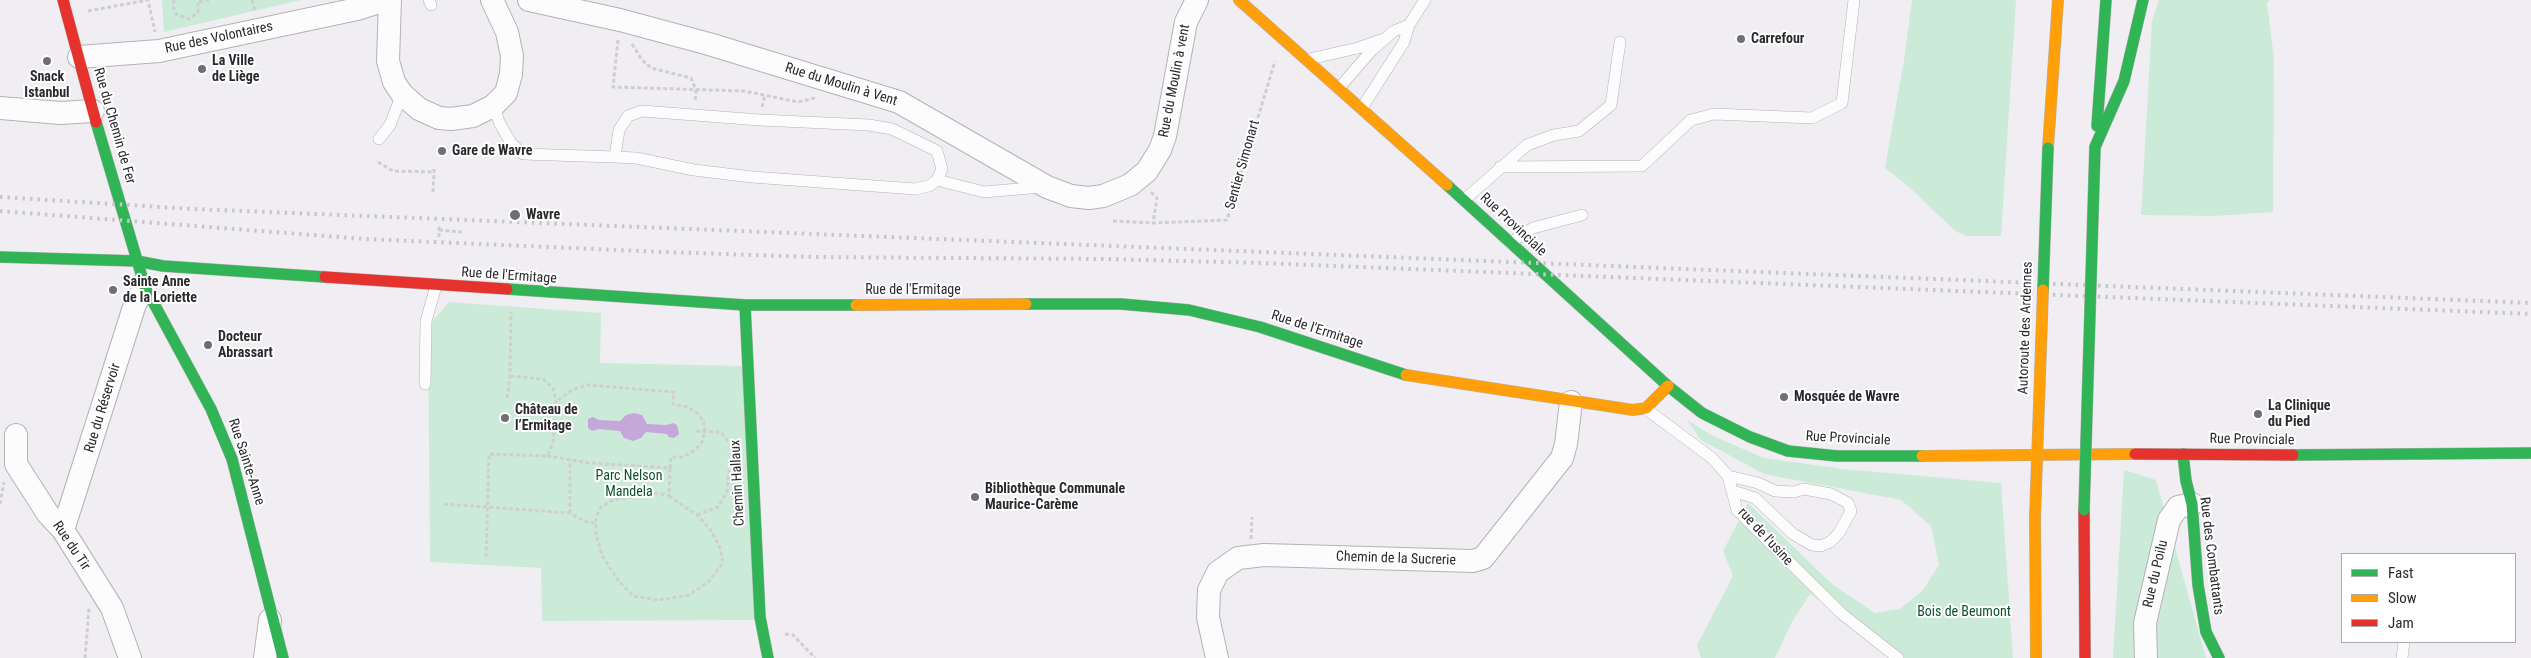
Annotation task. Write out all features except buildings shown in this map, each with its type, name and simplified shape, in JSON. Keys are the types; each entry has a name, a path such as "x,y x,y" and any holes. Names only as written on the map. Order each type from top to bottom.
{"main road":[{"name":"Rue du Chemin de Fer","path":"63,0 65,14 137,261"},
{"name":"Rue Provinciale","path":"1238,0 1362,108 1668,386 1702,413 1750,437 1788,451 1837,456 2183,454 2362,456 2531,453"},
{"name":"Autoroute des Ardennes","path":"2036,658 2034,517 2048,148 2058,0"},
{"path":"2085,658 2084,510 2095,147 2106,0"},
{"path":"2095,147 2124,81 2143,0"},
{"name":"Rue de l'Ermitage","path":"0,257 111,262 137,261 163,266 436,286 745,305 1121,304 1189,310 1260,327 1406,375 1572,402 1633,410 1646,408"},
{"name":"Rue Sainte-Anne","path":"137,261 145,287 220,428 237,474 283,658"},
{"name":"Chemin Hallaux","path":"745,305 762,629 768,658"},
{"path":"1646,408 1668,386"},
{"name":"Rue des Combattants","path":"2183,454 2186,481 2192,504 2198,585 2206,632 2219,658"}],"street":[{"name":"Rue des Volontaires","path":"79,57 159,51 357,9 385,0"},
{"path":"390,0 388,61 394,82 402,94 418,109 439,118 451,120 474,116 494,106 506,93 512,56 507,32 492,0"},
{"path":"529,0 620,20"},
{"name":"Rue du Moulin à vent","path":"1047,187 1071,196 1089,198 1118,191 1139,179 1154,162 1166,136 1186,22 1196,0"},
{"name":"Rue du Moulin à Vent","path":"620,20 709,44 899,102 1047,187"},
{"path":"0,108 60,113 93,111"},
{"name":"Rue du Réservoir","path":"63,530 135,304 145,287"},
{"name":"Chemin de la Sucrerie","path":"1217,658 1208,617 1209,590 1218,572 1238,558 1264,555 1473,561 1482,558 1562,458 1572,402"},
{"name":"Rue du Tir","path":"16,435 16,464 48,514 63,530 112,608 130,658"},
{"name":"Rue du Poilu","path":"2146,658 2145,623 2168,520 2178,507 2192,504"},
{"path":"265,658 271,614"}],"lane":[{"path":"1362,108 1404,42 1409,25 1425,0"},
{"path":"1500,167 1642,166 1691,120 1714,114 1812,118 1842,103 1854,0"},
{"path":"1339,88 1385,39 1394,31 1409,25"},
{"path":"1307,59 1358,48 1385,39"},
{"path":"1464,200 1527,145 1554,135 1579,131 1611,105 1620,42"},
{"path":"379,139 390,125 402,94"},
{"path":"494,106 500,124 511,143 524,154 636,158 694,170 742,176 824,184 915,189 929,186 937,180 942,169 938,151 892,130 869,124 760,120 642,111 628,116 619,130 615,157"},
{"path":"937,180 984,192 1047,187"},
{"path":"1510,242 1533,228 1582,215"},
{"path":"425,384 426,321 436,286"},
{"name":"rue de l'usine","path":"1646,408 1712,458 1728,476 1737,510 1842,614 1898,658"},
{"path":"1728,476 1758,483 1775,491 1794,492 1804,489 1831,494 1848,503 1851,512 1840,533 1830,542 1821,546 1812,545 1793,534 1755,498 1733,491"},
{"path":"2402,658 2404,643"}],"path":[{"path":"65,14 149,0 159,51"},
{"path":"174,0 173,7 176,14 189,19 198,12 198,1 209,0"},
{"path":"620,20 613,87 744,91 798,102 817,98"},
{"name":"Sentier Simonart","path":"1114,221 1153,223 1227,220 1274,62 1286,41"},
{"path":"642,60 651,68 691,78 696,90 695,114"},
{"path":"378,162 393,171 434,170 433,192"},
{"path":"1139,179 1157,198 1153,223"},
{"path":"439,224 439,237"},
{"path":"439,230 462,232"},
{"path":"507,398 510,376 512,291"},
{"path":"510,376 543,379 553,388 556,402 553,443 547,456"},
{"path":"556,402 572,390 587,386 674,392 673,404 687,407 697,413 704,422 705,432 702,442 695,450 684,457 671,457 669,496"},
{"path":"696,431 721,432 728,440 728,447"},
{"path":"486,557 489,507 489,454 547,456 590,464 670,468"},
{"path":"570,460 570,512"},
{"path":"697,515 718,507 727,492 730,462"},
{"path":"658,493 669,496 697,515 710,529 720,548 723,563 708,582 689,595 659,600 633,596 617,579 602,555 594,523 601,507 613,500 658,493"},
{"path":"444,504 570,512 584,521 594,523"},
{"path":"85,658 90,597 96,584"},
{"path":"762,629 793,635 815,658"}],"green space":[{"path":"162,0 301,0 164,32"},
{"path":"1912,0 2016,0 2001,236 1967,236 1955,231 1909,187 1885,168 1904,60"},
{"path":"2159,0 2270,0 2267,3 2274,57 2273,212 2214,216 2141,215 2152,21"},
{"name":"Parc Nelson Mandela","path":"449,302 601,313 600,363 745,366 757,620 542,621 541,568 430,562 428,326"},
{"name":"Bois de Beumont","path":"1687,420 1711,435 1764,458 1843,469 2001,483 2013,658 1901,658 1810,594 1792,622 1775,658 1701,658 1697,645 1733,576 1723,551 1748,503 1833,585 1875,613 1900,609 1923,590 1939,565 1931,526 1901,500 1764,474 1701,440"},
{"path":"2124,470 2156,480 2206,658 2113,658"}],"shaded area":[{"path":"634,413 642,415 647,424 667,425 673,423 677,425 679,434 674,438 669,437 667,434 646,432 641,438 633,441 624,438 620,431 599,429 592,431 588,428 588,419 593,417 599,420 620,421 626,415"}],"railway":[{"path":"0,197 193,209 2531,303"},
{"path":"0,211 365,239 663,252 813,257 1104,259 1261,263 2531,314"}],"traffic: fast":[{"path":"2097,126 2106,0"},
{"path":"2095,147 2124,81 2143,0"},
{"path":"96,122 145,287 211,409 232,459 283,658"},
{"path":"2084,510 2095,147"},
{"path":"2043,290 2048,148"},
{"path":"1447,185 1668,386 1702,413 1750,437 1788,451 1837,456 1922,456"},
{"path":"0,257 137,261 163,266 325,277"},
{"path":"507,289 745,305 856,305"},
{"path":"1026,304 1121,304 1189,310 1260,327 1406,375"},
{"path":"745,305 760,617 768,658"},
{"path":"2293,455 2531,453"},
{"path":"2183,454 2186,481 2192,504 2198,585 2206,632 2219,658"}],"traffic: slow":[{"path":"1239,0 1447,185"},
{"path":"2048,148 2058,0"},
{"path":"2035,517 2043,290"},
{"path":"856,305 1026,304"},
{"path":"1406,375 1633,410 1646,408 1668,386"},
{"path":"1922,456 2135,454"},
{"path":"2035,517 2036,658"}],"traffic: jam":[{"path":"63,0 96,122"},
{"path":"325,277 507,289"},
{"path":"2135,454 2293,455"},
{"path":"2084,510 2085,658"}],"place":[{"name":"Carrefour","path":"1741,39"},
{"name":"Snack Istanbul","path":"47,61"},
{"name":"La Ville de Liège","path":"202,69"},
{"name":"Gare de Wavre","path":"442,151"},
{"name":"Wavre","path":"515,215"},
{"name":"Sainte Anne de la Loriette","path":"113,290"},
{"name":"Docteur Abrassart","path":"208,345"},
{"name":"Mosquée de Wavre","path":"1784,397"},
{"name":"La Clinique du Pied","path":"2258,414"},
{"name":"Château de l’Ermitage","path":"505,418"},
{"name":"Bibliothèque Communale Maurice-Carème","path":"975,497"}]}
